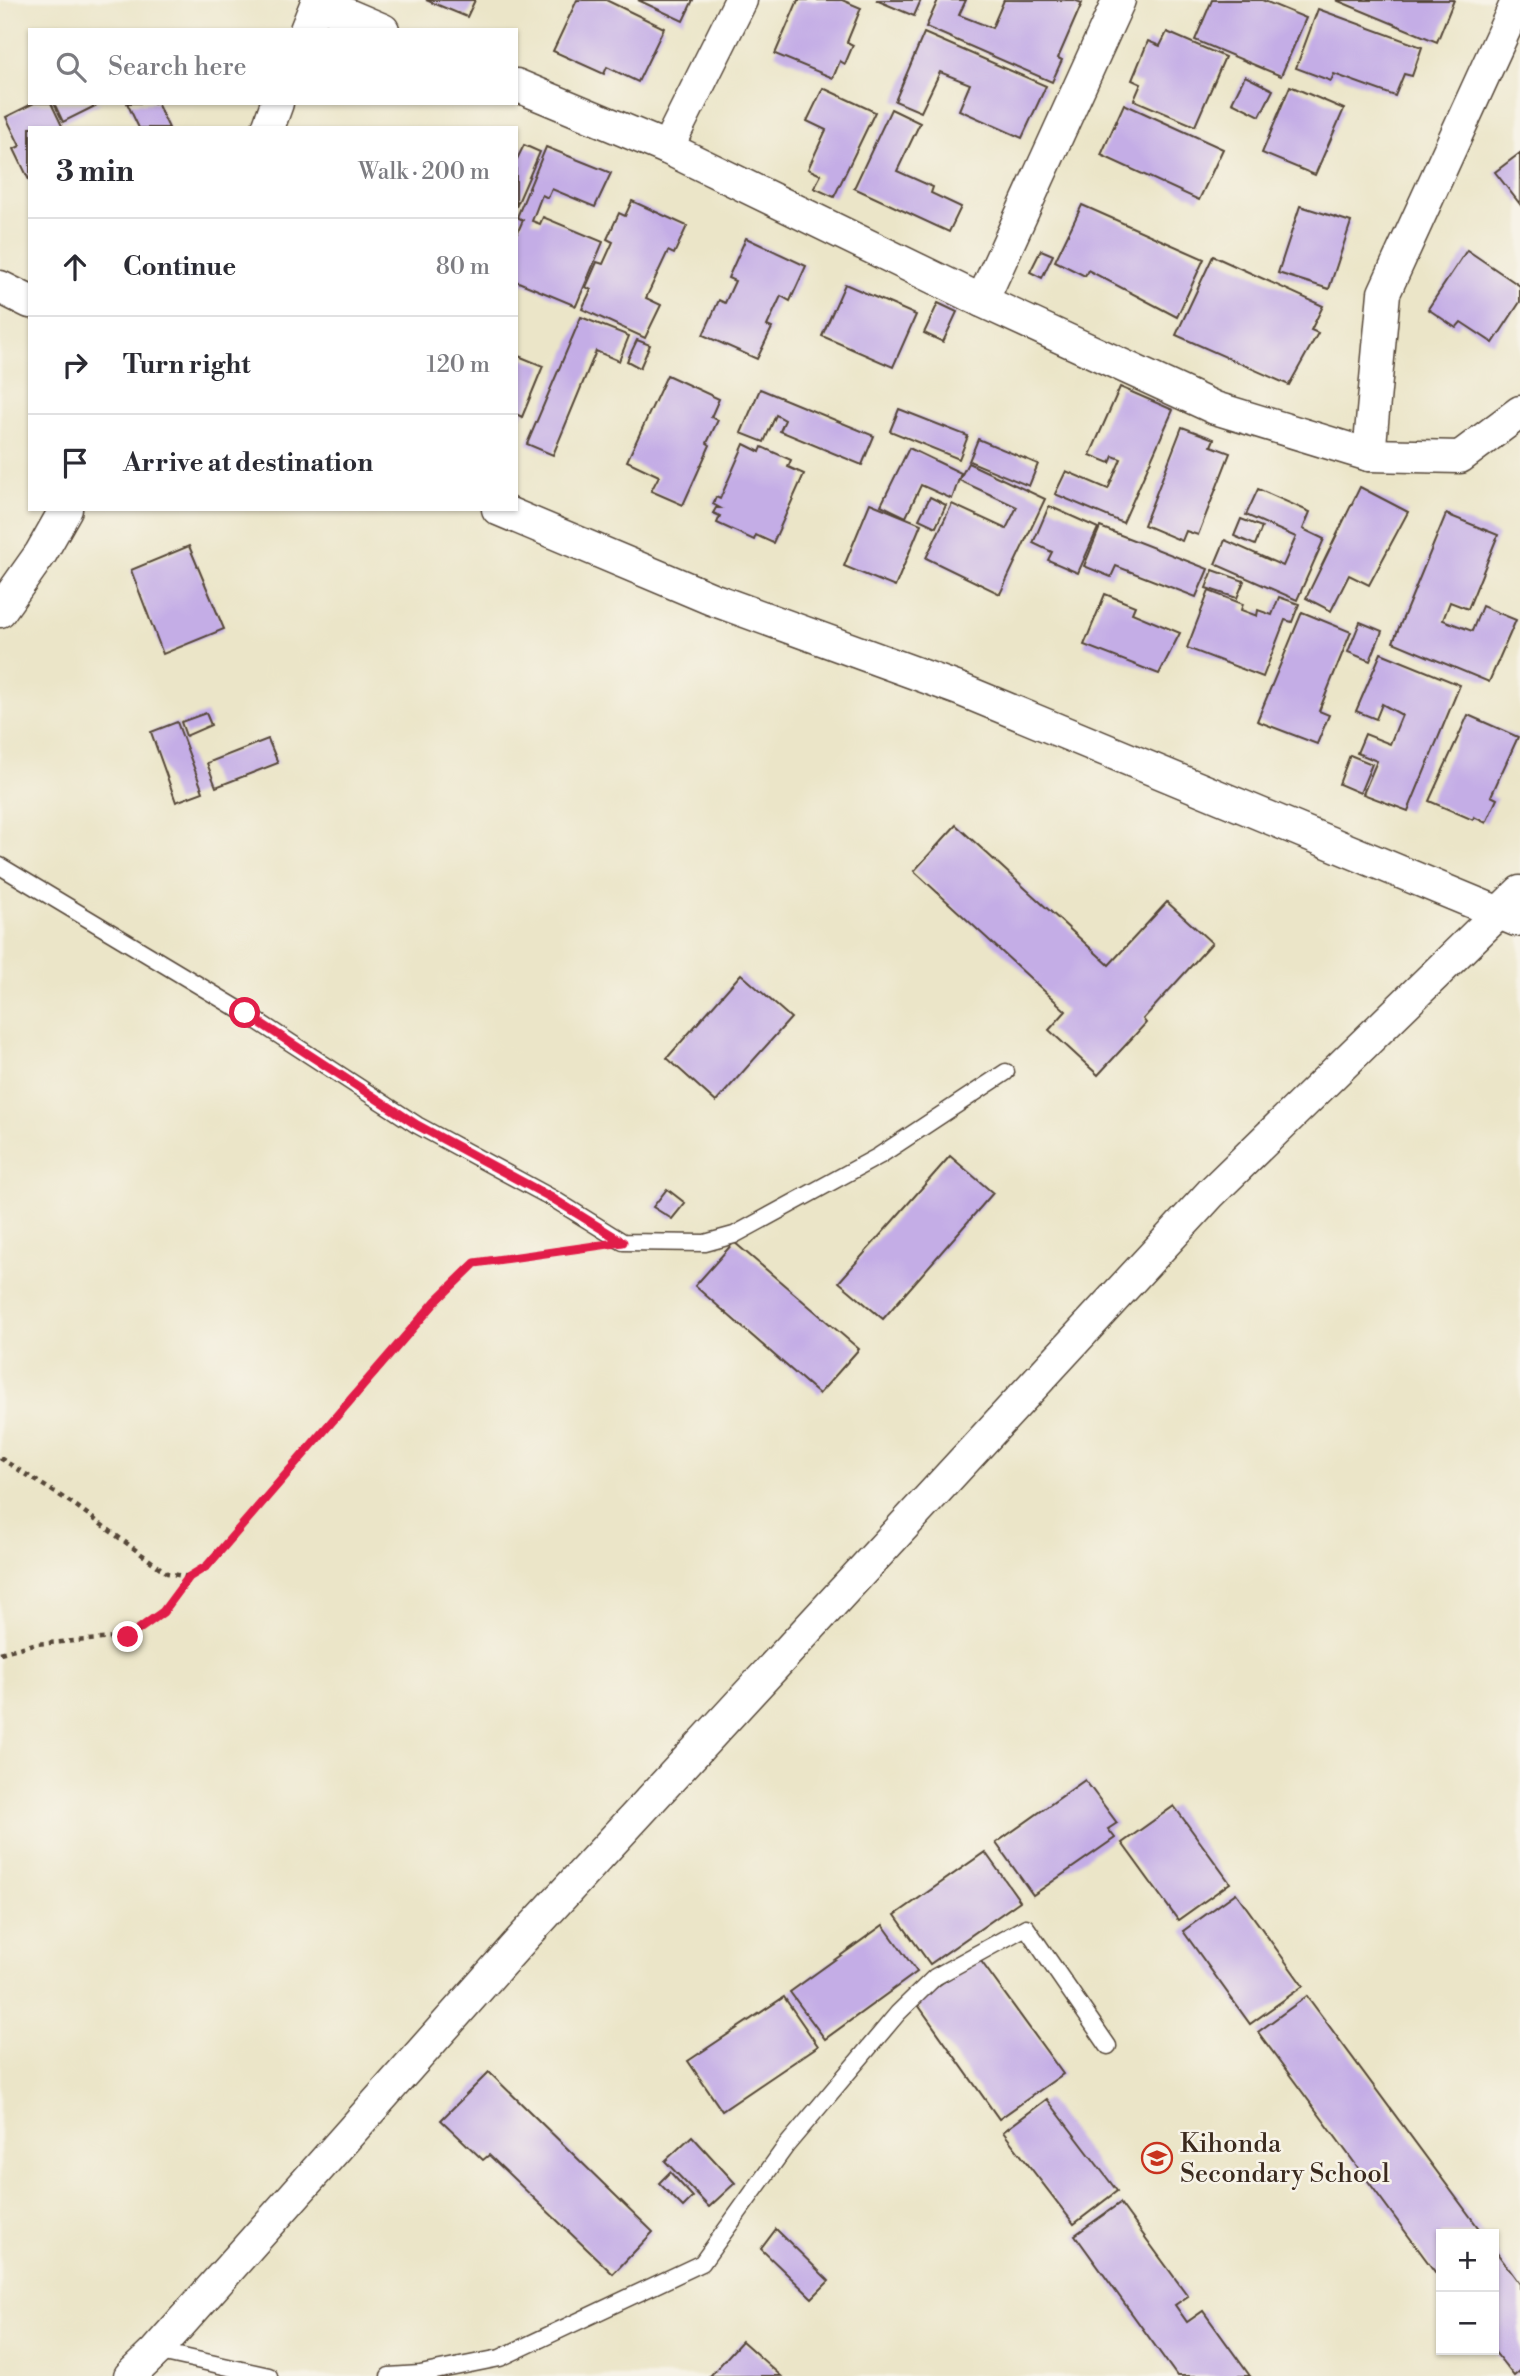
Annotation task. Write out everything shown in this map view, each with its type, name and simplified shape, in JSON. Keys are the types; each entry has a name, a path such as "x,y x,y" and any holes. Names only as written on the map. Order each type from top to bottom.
{"street":[{"path":"667,148 741,0"},
{"path":"982,301 1119,0"},
{"path":"1368,456 1384,292 1518,0"},
{"path":"313,11 376,28"},
{"path":"518,86 667,148 982,301 1214,408 1368,456 1460,457 1520,412"},
{"path":"269,126 276,105"},
{"path":"0,287 28,301"},
{"path":"0,611 41,553 65,511"},
{"path":"130,2376 156,2351 524,1937 1211,1193 1513,909 959,689 712,599 503,511"}],"lane":[{"path":"0,866 245,1013 417,1125 552,1198 623,1242 705,1243 734,1235 879,1156 1006,1072"},
{"path":"389,2376 420,2374 500,2358 702,2263 786,2146 898,2012 935,1977 1026,1927 1108,2046"},
{"path":"156,2351 269,2376"}],"path":[{"path":"0,1653 34,1644 128,1637 163,1612 189,1577 207,1566 436,1301 475,1263 623,1242"},
{"path":"0,1458 75,1505 167,1573 189,1577"}],"building":[{"path":"426,0 475,0 467,17"},
{"path":"577,0 606,0 664,28 638,82 607,67 604,74 553,51"},
{"path":"638,0 693,0 683,21"},
{"path":"798,0 842,0 861,8 847,42 853,45 845,64 840,61 833,78 775,54"},
{"path":"876,0 921,0 914,16"},
{"path":"938,0 966,0 959,15 992,28 1004,0 1074,0 1082,3 1058,58 1062,60 1052,82 926,27"},
{"path":"1212,0 1262,0 1306,18 1281,76 1195,40"},
{"path":"1336,0 1454,0 1437,42"},
{"path":"1318,9 1422,47 1412,76 1404,74 1395,96 1334,74 1331,81 1296,68"},
{"path":"1167,32 1225,57 1195,126 1134,100 1141,84 1132,80 1148,41 1160,46"},
{"path":"924,33 1046,86 1022,138 959,110 970,84 940,72 921,112 895,101"},
{"path":"1245,76 1273,90 1260,116 1232,102"},
{"path":"1290,86 1344,109 1315,175 1262,153"},
{"path":"823,88 875,112 834,197 814,188 821,175 808,169 826,130 807,121"},
{"path":"1124,104 1223,149 1199,200 1101,155"},
{"path":"30,105 52,105 62,126 28,126 28,178 14,149 20,146 6,117"},
{"path":"55,105 97,105 63,122"},
{"path":"128,105 158,105 168,126 138,126"},
{"path":"891,109 920,123 897,171 933,187 931,193 961,207 949,232 854,188"},
{"path":"524,145 540,152 518,202 518,157"},
{"path":"546,147 611,173 595,207 552,189 548,198 542,195 532,221 540,224 543,217 603,242 576,306 518,282 518,231 523,220 518,215"},
{"path":"1520,153 1520,204 1495,172"},
{"path":"632,201 687,226 674,254 668,251 646,298 661,305 645,338 582,309 591,290 586,287 597,262 603,264 613,242 607,239 619,213 625,216"},
{"path":"1082,205 1204,259 1177,317 1088,270 1085,276 1055,261"},
{"path":"1300,206 1351,222 1329,289 1278,273"},
{"path":"746,238 806,266 790,301 781,296 767,326 772,328 757,359 703,335 719,300 725,303 735,281 728,278"},
{"path":"1041,250 1053,255 1042,278 1030,272"},
{"path":"1467,250 1520,286 1520,302 1493,343 1461,322 1456,328 1428,309"},
{"path":"1213,256 1323,306 1311,330 1318,333 1289,385 1176,335"},
{"path":"845,284 916,315 893,367 822,336"},
{"path":"938,303 957,312 943,342 924,333"},
{"path":"581,317 629,336 619,361 596,351 553,455 527,444"},
{"path":"637,340 650,345 640,368 627,361"},
{"path":"518,356 543,366 522,417 518,415"},
{"path":"667,375 719,399 711,417 718,420 707,443 710,445 683,505 651,491 659,476 627,461"},
{"path":"1120,387 1173,410 1123,523 1055,494 1066,471 1108,489 1121,459 1113,456 1110,463 1090,455"},
{"path":"760,389 874,436 862,465 780,431 785,420 776,415 764,442 741,433"},
{"path":"899,409 968,436 959,459 890,431"},
{"path":"1182,427 1214,439 1211,446 1230,453 1198,535 1186,531 1182,541 1144,525"},
{"path":"978,439 1038,464 1029,486 969,461"},
{"path":"744,444 760,452 762,447 791,460 788,467 804,474 773,543 756,535 754,540 717,523 720,516 713,513 716,508 720,508 713,504 716,497 720,499"},
{"path":"909,448 961,473 952,499 921,485 906,517 881,505"},
{"path":"968,463 1045,499 1000,594 926,558 952,504 1006,529 1017,507 959,480"},
{"path":"1360,487 1408,512 1369,585 1349,575 1331,611 1306,598"},
{"path":"1258,489 1310,512 1303,529 1324,539 1297,600 1215,564 1225,540 1283,566 1296,537 1246,515"},
{"path":"930,497 946,505 936,527 919,519"},
{"path":"870,503 921,524 895,587 844,566"},
{"path":"1049,506 1098,528 1078,573 1048,560 1052,552 1033,543"},
{"path":"1446,514 1498,535 1468,609 1450,602 1443,620 1472,631 1482,606 1516,620 1489,682 1393,642"},
{"path":"1241,519 1262,527 1255,545 1234,536"},
{"path":"1100,527 1208,569 1196,597 1116,566 1111,577 1084,566"},
{"path":"189,546 224,629 163,654 131,570"},
{"path":"1213,570 1244,581 1237,598 1206,588"},
{"path":"1209,591 1243,604 1241,610 1257,616 1258,610 1272,615 1279,597 1299,604 1292,622 1285,620 1263,677 1187,648"},
{"path":"1105,594 1135,606 1132,613 1180,633 1159,674 1084,645"},
{"path":"1302,612 1351,632 1319,711 1329,715 1317,744 1257,721"},
{"path":"1360,622 1382,631 1370,661 1348,652"},
{"path":"1381,653 1460,685 1408,811 1363,794 1377,761 1357,753 1365,734 1390,744 1402,715 1382,704 1376,719 1356,711"},
{"path":"206,713 211,725 186,736 181,722"},
{"path":"1468,715 1518,737 1491,796 1497,799 1486,823 1429,801"},
{"path":"177,722 203,792 176,802 151,732"},
{"path":"268,739 278,763 216,787 207,763"},
{"path":"1350,755 1372,764 1360,793 1339,784"},
{"path":"956,825 1109,965 1167,902 1212,943 1143,1019 1146,1023 1098,1075 1049,1030 1066,1011 914,871"},
{"path":"741,974 791,1018 716,1102 667,1058"},
{"path":"950,1156 993,1193 883,1319 839,1282"},
{"path":"667,1189 685,1203 672,1219 653,1207"},
{"path":"734,1242 859,1349 819,1394 695,1286"},
{"path":"1085,1780 1117,1823 1108,1829 1115,1838 1033,1895 996,1843"},
{"path":"1174,1806 1230,1883 1178,1920 1122,1843"},
{"path":"985,1852 1020,1901 930,1964 895,1915"},
{"path":"1236,1893 1303,1986 1250,2024 1183,1931"},
{"path":"883,1925 917,1972 825,2039 790,1992"},
{"path":"978,1957 1063,2074 999,2119 916,2002"},
{"path":"1307,1996 1479,2229 1436,2229 1436,2273 1258,2032"},
{"path":"784,1997 818,2046 722,2111 688,2061"},
{"path":"489,2072 653,2232 613,2274 489,2155 483,2160 441,2120"},
{"path":"1047,2099 1117,2191 1074,2224 1003,2132"},
{"path":"692,2136 735,2183 709,2207 665,2161"},
{"path":"670,2172 693,2197 683,2207 659,2183"},
{"path":"1120,2203 1188,2296 1175,2305 1187,2322 1203,2311 1250,2376 1177,2376 1075,2235"},
{"path":"776,2229 829,2281 812,2298 761,2249"},
{"path":"1499,2256 1520,2284 1520,2371 1514,2376 1497,2355"},
{"path":"742,2341 781,2376 710,2376"}],"place":[{"name":"Kihonda Secondary School","path":"1157,2158"}],"route":[{"path":"128,1637 163,1612 189,1577 207,1566 436,1301 475,1263 623,1242 552,1198 417,1125 245,1013"}]}
